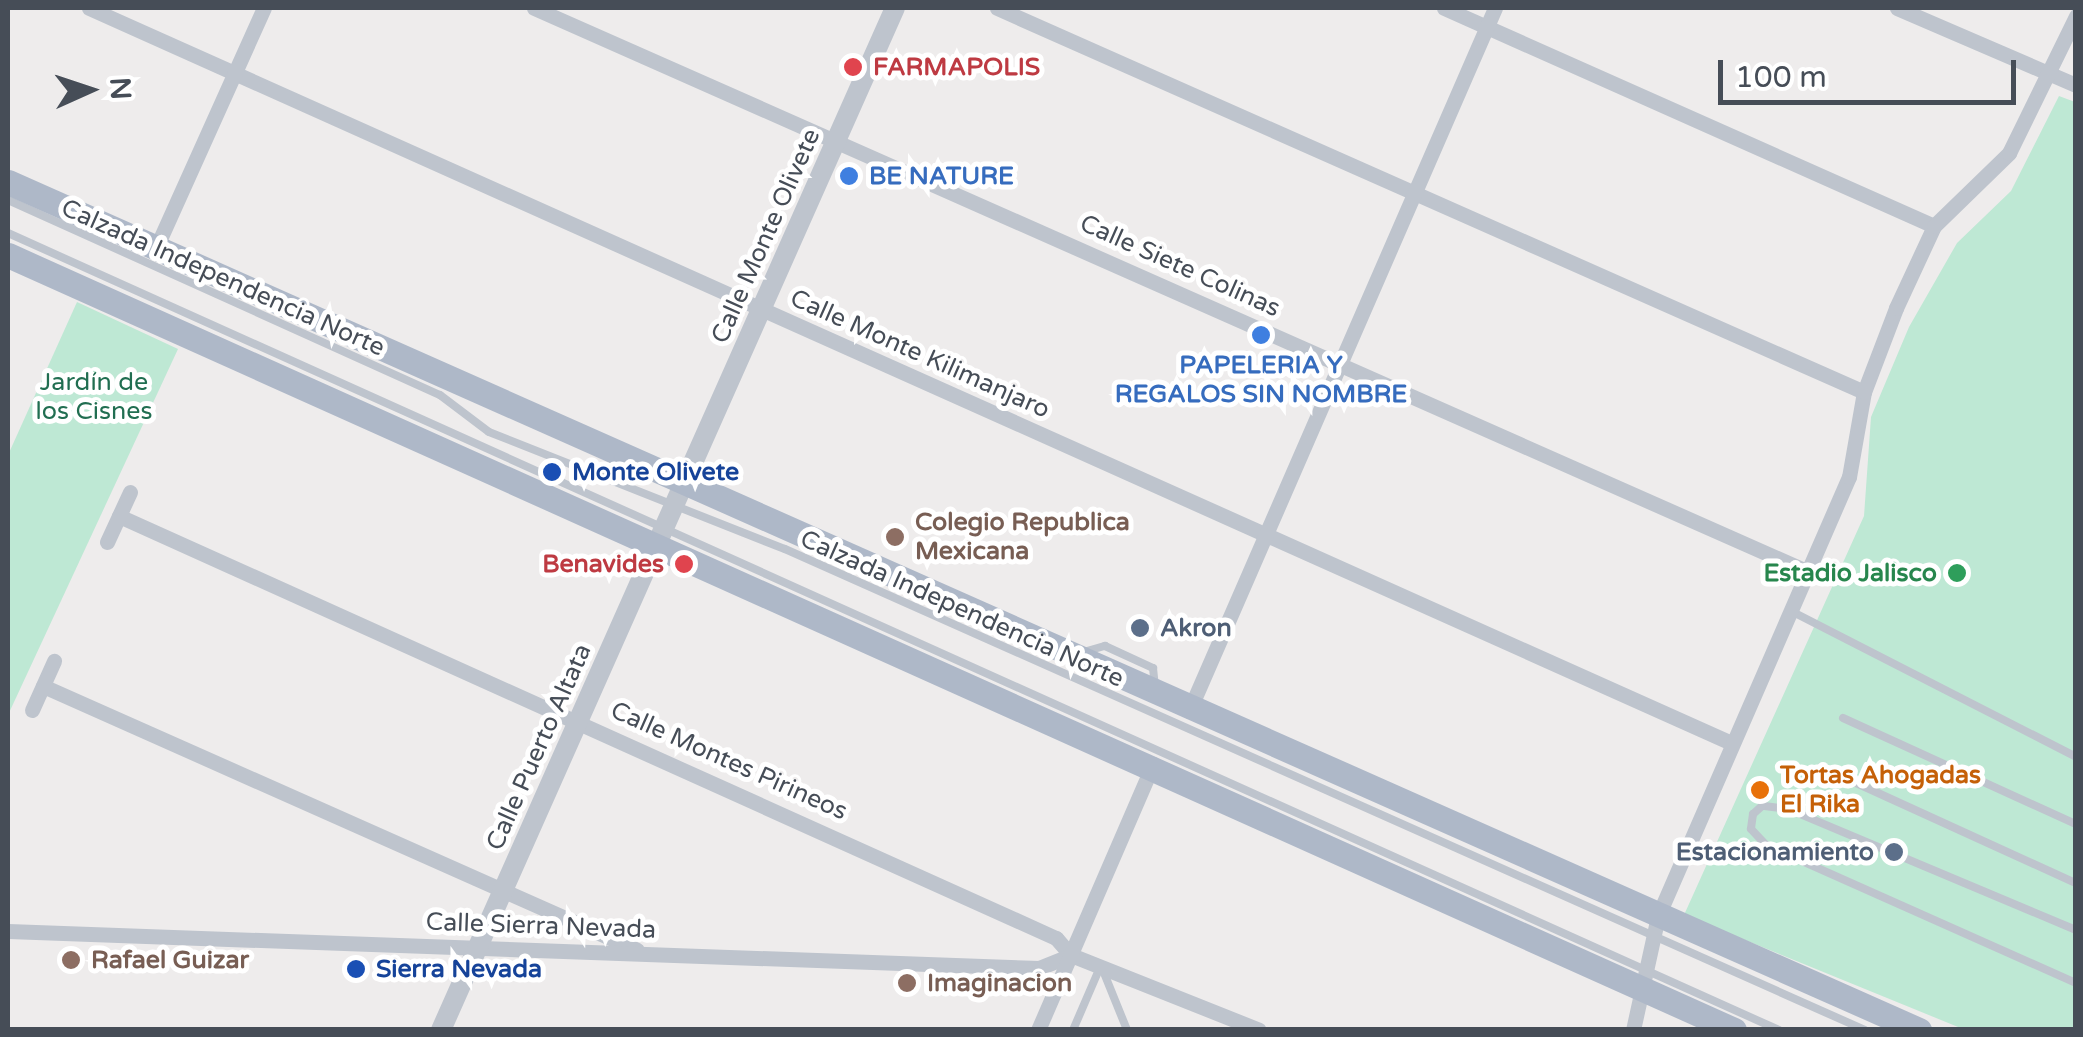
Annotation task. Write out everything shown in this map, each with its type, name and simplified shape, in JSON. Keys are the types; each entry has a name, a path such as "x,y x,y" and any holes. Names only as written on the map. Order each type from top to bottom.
{"main road":[{"name":"Calzada Independencia Norte","path":"8,182 156,248 1153,764 1642,975 1734,1030"},
{"name":"Calzada Independencia Norte","path":"8,255 671,517 1069,656 1655,924 1919,1030"}],"street":[{"name":"Calle Monte Kilimanjaro","path":"89,8 1732,742"},
{"path":"156,248 264,8"},
{"name":"Calle Siete Colinas","path":"534,8 1806,571"},
{"name":"Calle Monte Olivete","path":"671,517 895,8"},
{"path":"998,8 1414,188 1864,392"},
{"path":"1444,8 1934,226"},
{"path":"1188,711 1260,534 1495,8"},
{"path":"1897,8 2076,85"},
{"path":"1633,1030 1655,924 1788,610 1849,477 1864,392 1934,226 2009,153 2076,16"},
{"path":"107,542 130,492"},
{"name":"Calle Montes Pirineos","path":"119,516 1056,938 1071,955 1259,1030"},
{"name":"Calle Puerto Altata","path":"441,1030 671,517"},
{"path":"32,710 54,661"},
{"path":"43,686 646,954"},
{"path":"1038,1030 1153,764"},
{"name":"Calle Sierra Nevada","path":"8,931 1038,968 1071,955"}],"lane":[{"path":"8,200 440,396 489,432 1642,975 1779,1030"},
{"path":"8,234 429,417 475,450 671,517 786,549 1655,924 1865,1030"},
{"path":"1788,610 2076,757"},
{"path":"1843,718 2076,824"},
{"path":"1820,767 2076,883"},
{"path":"2076,930 1788,809 1762,806 1753,814 1751,829 1766,845 2076,983"},
{"path":"1073,1030 1101,964"},
{"path":"1101,964 1127,1030"}],"green space":[{"name":"Estadio Jalisco","path":"2059,96 2075,102 2075,1029 1963,1029 1684,915 1864,516 1871,417 1909,327 1957,243 2011,191"},
{"name":"Jardín de los Cisnes","path":"77,302 178,349 8,715 8,455"}],"place":[{"name":"FARMAPOLIS","path":"853,67"},
{"name":"BE NATURE","path":"849,176"},
{"name":"PAPELERIA Y REGALOS SIN NOMBRE","path":"1261,335"},
{"name":"Monte Olivete","path":"552,472"},
{"name":"Colegio Republica Mexicana","path":"895,537"},
{"name":"Benavides","path":"684,564"},
{"name":"Estadio Jalisco","path":"1957,573"},
{"name":"Akron","path":"1140,628"},
{"name":"Tortas Ahogadas El Rika","path":"1760,790"},
{"name":"Estacionamiento","path":"1894,852"},
{"name":"Rafael Guizar","path":"71,960"},
{"name":"Sierra Nevada","path":"356,969"},
{"name":"Imaginacion","path":"907,983"}]}
